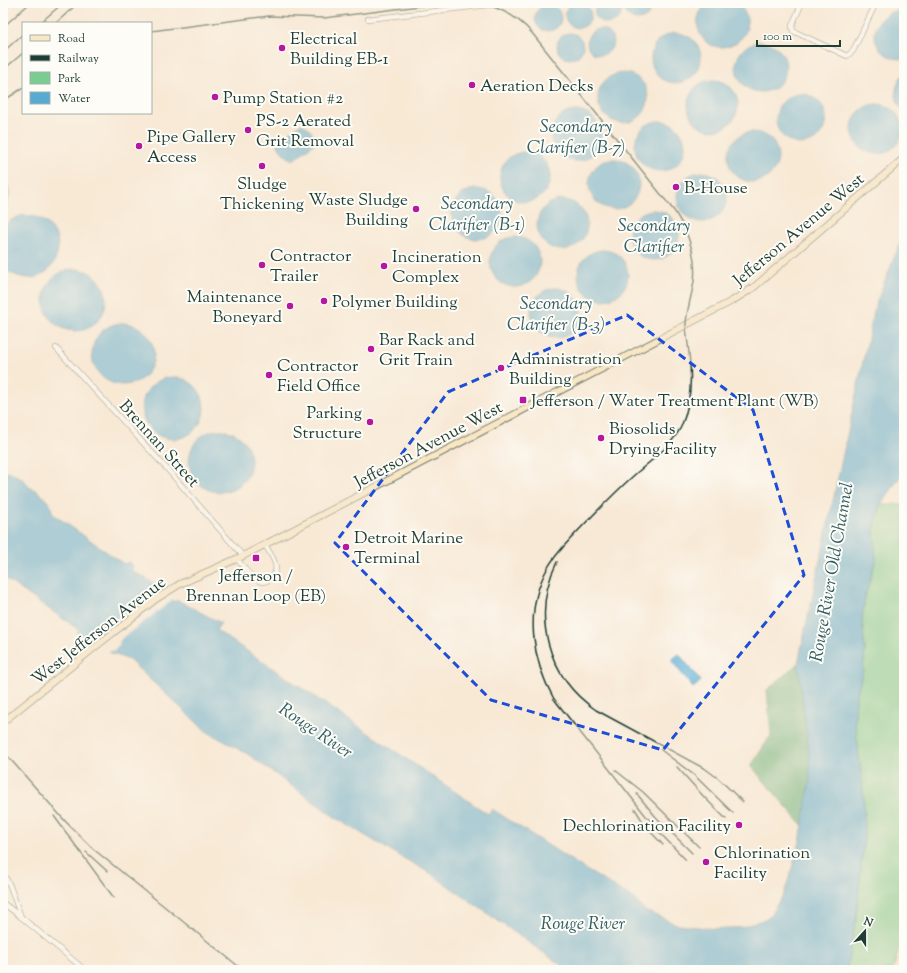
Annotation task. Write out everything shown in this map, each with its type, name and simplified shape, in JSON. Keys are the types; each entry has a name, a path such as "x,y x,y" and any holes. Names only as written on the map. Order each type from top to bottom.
{"main road":[{"name":"Jefferson Avenue West","path":"237,559 732,301 753,288 904,158"},
{"name":"West Jefferson Avenue","path":"3,722 99,644 169,591 180,584 237,559"}],"street":[{"path":"368,19 505,3"},
{"path":"802,3 793,23 792,29 795,32 849,56 853,51 876,4"},
{"name":"Brennan Street","path":"56,348 163,465 243,556"},
{"path":"237,559 254,579 260,582 268,581 276,572 276,566 275,560 265,545"},
{"path":"3,873 10,886 21,917"},
{"path":"3,903 85,970"}],"highlighted area":[{"path":"627,315 753,410 804,575 663,750 491,700 335,543 448,392"}],"green space":[{"path":"904,504 903,933 893,970 846,970 856,921 864,837 864,799 855,722 856,697 863,671 865,650 862,620 865,596 876,560 874,530 881,505"},
{"path":"798,663 809,752 810,780 803,826 751,766 771,735 767,690"}],"water":[{"path":"578,2 587,6 591,15 587,24 578,28 569,24 565,15 569,6"},
{"path":"597,3 619,3 621,12 619,18 614,22 602,22 597,18 595,12"},
{"path":"625,3 651,3 651,10 648,16 643,19 633,19 628,16 625,11"},
{"path":"707,3 738,3 746,16 747,27 742,37 734,44 724,47 713,46 704,40 698,28 698,18 702,8"},
{"path":"548,5 557,9 561,18 557,27 548,31 539,27 535,18 539,9"},
{"path":"904,10 904,59 892,57 883,52 877,45 875,37 876,28 880,20 888,14"},
{"path":"600,29 609,33 613,42 609,51 600,55 591,51 587,42 591,33"},
{"path":"570,33 579,37 583,46 579,55 570,59 561,55 557,46 561,37"},
{"path":"676,33 686,35 694,40 699,48 701,58 699,68 694,76 686,81 676,83 666,81 658,76 653,68 651,58 653,48 658,40 666,35"},
{"path":"761,42 771,44 779,49 784,57 786,67 784,77 779,85 771,90 761,92 751,90 743,85 738,77 736,67 738,57 743,49 751,44"},
{"path":"623,73 633,75 641,80 646,88 648,98 646,108 641,116 633,121 623,123 613,121 605,116 600,108 598,98 600,88 605,80 613,75"},
{"path":"904,74 904,111 900,107 896,97 896,88 900,78"},
{"path":"713,80 723,82 731,87 736,95 738,105 736,115 731,123 723,128 713,130 703,128 695,123 690,115 688,105 690,95 695,87 703,82"},
{"path":"801,94 811,96 819,101 824,109 826,119 824,129 819,137 811,142 801,144 791,142 783,137 778,129 776,119 778,109 783,101 791,96"},
{"path":"877,104 887,106 895,111 900,119 902,129 900,139 895,147 887,152 877,154 867,152 859,147 854,139 852,129 854,119 859,111 867,106"},
{"name":"Secondary Clarifier (B-7)","path":"576,111 586,113 594,118 599,126 601,136 599,146 594,154 586,159 576,161 566,159 558,154 553,146 551,136 553,126 558,118 566,113"},
{"name":"Secondary Clarifier","path":"660,121 670,123 678,128 683,136 685,146 683,156 678,164 670,169 660,171 650,169 642,164 637,156 635,146 637,136 642,128 650,123"},
{"path":"300,124 308,128 316,139 314,144 293,160 283,152 277,142"},
{"path":"753,132 763,134 771,139 776,147 778,157 776,167 771,175 763,180 753,182 743,180 735,175 730,167 728,157 730,147 735,139 743,134"},
{"path":"525,152 535,154 543,159 548,167 550,177 548,187 543,195 535,200 525,202 515,200 507,195 502,187 500,177 502,167 507,159 515,154"},
{"name":"Secondary Clarifier","path":"614,159 624,161 632,166 637,174 639,184 637,194 632,202 624,207 614,209 604,207 596,202 591,194 589,184 591,174 596,166 604,161"},
{"name":"Secondary Clarifier","path":"702,172 712,174 720,179 725,187 727,197 725,207 720,215 712,220 702,222 692,220 684,215 679,207 677,197 679,187 684,179 692,174"},
{"path":"3,174 8,184 9,198 3,212"},
{"name":"Secondary Clarifier (B-1)","path":"477,189 487,191 495,196 500,204 502,214 500,224 495,232 487,237 477,239 467,237 459,232 454,224 452,214 454,204 459,196 467,191"},
{"path":"562,200 572,202 580,207 585,215 587,225 585,235 580,243 572,248 562,250 552,248 544,243 539,235 537,225 539,215 544,207 552,202"},
{"name":"Secondary Clarifier","path":"654,210 664,212 672,217 677,225 679,235 677,245 672,253 664,258 654,260 644,258 636,253 631,245 629,235 631,225 636,217 644,212"},
{"path":"25,215 42,220 52,229 57,240 58,252 53,263 46,272 35,277 21,277 9,272 3,266 3,227 13,219"},
{"name":"Rouge River","path":"904,233 904,465 903,472 881,505 874,530 876,560 865,596 862,620 865,650 863,671 856,697 855,722 864,799 864,837 856,921 846,970 568,970 430,873 336,818 249,755 206,731 129,660 111,653 88,634 82,636 77,633 79,630 3,577 3,468 25,481 29,487 39,492 50,504 53,514 124,564 129,562 133,566 131,570 157,585 175,602 177,600 221,623 216,630 488,814 492,809 633,898 645,911 679,925 717,929 743,927 768,918 784,894 800,842 810,780 809,752 798,663 875,306"},
{"path":"515,237 525,239 533,244 538,252 540,262 538,272 533,280 525,285 515,287 505,285 497,280 492,272 490,262 492,252 497,244 505,239"},
{"path":"603,250 613,252 621,257 626,265 628,275 626,285 621,293 613,298 603,300 593,298 585,293 580,285 578,275 580,265 585,257 593,252"},
{"path":"69,269 81,269 97,278 104,288 106,300 104,312 97,322 81,331 69,331 58,326 49,317 44,306 44,294 49,283 58,274"},
{"name":"Secondary Clarifier (B-3)","path":"556,288 566,290 574,295 579,303 581,313 579,323 574,331 566,336 556,338 546,336 538,331 533,323 531,313 533,303 538,295 546,290"},
{"path":"117,323 129,323 145,332 152,342 154,354 152,366 145,376 129,385 117,385 106,380 97,371 92,360 92,348 97,337 106,328"},
{"path":"167,377 179,377 195,386 202,396 204,408 202,420 195,430 179,439 167,439 156,434 147,425 142,414 142,402 147,391 156,382"},
{"path":"214,430 226,430 242,439 249,449 251,461 249,473 242,483 226,492 214,492 203,487 194,478 189,467 189,455 194,444 203,435"},
{"path":"679,654 701,681 693,688 671,660"}],"pier":[{"path":"157,585 174,599 122,638 119,642 120,644 113,651 111,650 108,652 91,640 147,596 146,593"}],"railway":[{"path":"3,27 30,3"},
{"path":"41,22 63,3"},
{"path":"57,22 78,3"},
{"path":"152,31 269,16 324,18 444,3"},
{"path":"478,3 501,10 527,27 675,212 688,236 693,254 695,272 686,323 690,362 690,390 687,409 681,427 665,449 609,499 556,555 547,569 540,585 535,602 533,618 536,652 540,668 554,699 657,830 686,860"},
{"path":"3,52 22,35"},
{"path":"3,70 22,54"},
{"path":"3,101 22,89"},
{"path":"557,562 549,582 545,603 545,623 548,644 555,663 566,680 579,696 596,710 707,770 719,779 743,802"},
{"path":"661,750 694,775 733,813"},
{"path":"3,751 66,822 92,848 243,970"},
{"path":"677,767 726,819"},
{"path":"615,770 643,792 699,847"},
{"path":"637,794 656,817 692,853"},
{"path":"635,809 647,828 663,845"},
{"path":"54,816 114,898"},
{"path":"86,852 107,871"}],"place":[{"name":"Electrical Building EB-1","path":"282,48"},
{"name":"Aeration Decks","path":"472,85"},
{"name":"Pump Station #2","path":"215,97"},
{"name":"PS-2 Aerated Grit Removal","path":"248,130"},
{"name":"Pipe Gallery Access","path":"139,146"},
{"name":"Sludge Thickening","path":"262,166"},
{"name":"B-House","path":"676,187"},
{"name":"Waste Sludge Building","path":"416,209"},
{"name":"Contractor Trailer","path":"262,265"},
{"name":"Incineration Complex","path":"384,266"},
{"name":"Polymer Building","path":"324,301"},
{"name":"Maintenance Boneyard","path":"290,306"},
{"name":"Bar Rack and Grit Train","path":"371,349"},
{"name":"Administration Building","path":"501,368"},
{"name":"Contractor Field Office","path":"269,375"},
{"name":"Jefferson / Water Treatment Plant (WB)","path":"523,400"},
{"name":"Parking Structure","path":"370,422"},
{"name":"Biosolids Drying Facility","path":"601,438"},
{"name":"Detroit Marine Terminal","path":"346,547"},
{"name":"Jefferson / Brennan Loop (EB)","path":"256,558"},
{"name":"Dechlorination Facility","path":"739,825"},
{"name":"Chlorination Facility","path":"706,862"}],"water label":[{"name":"Rouge River Old Channel","path":"831,572"}]}
